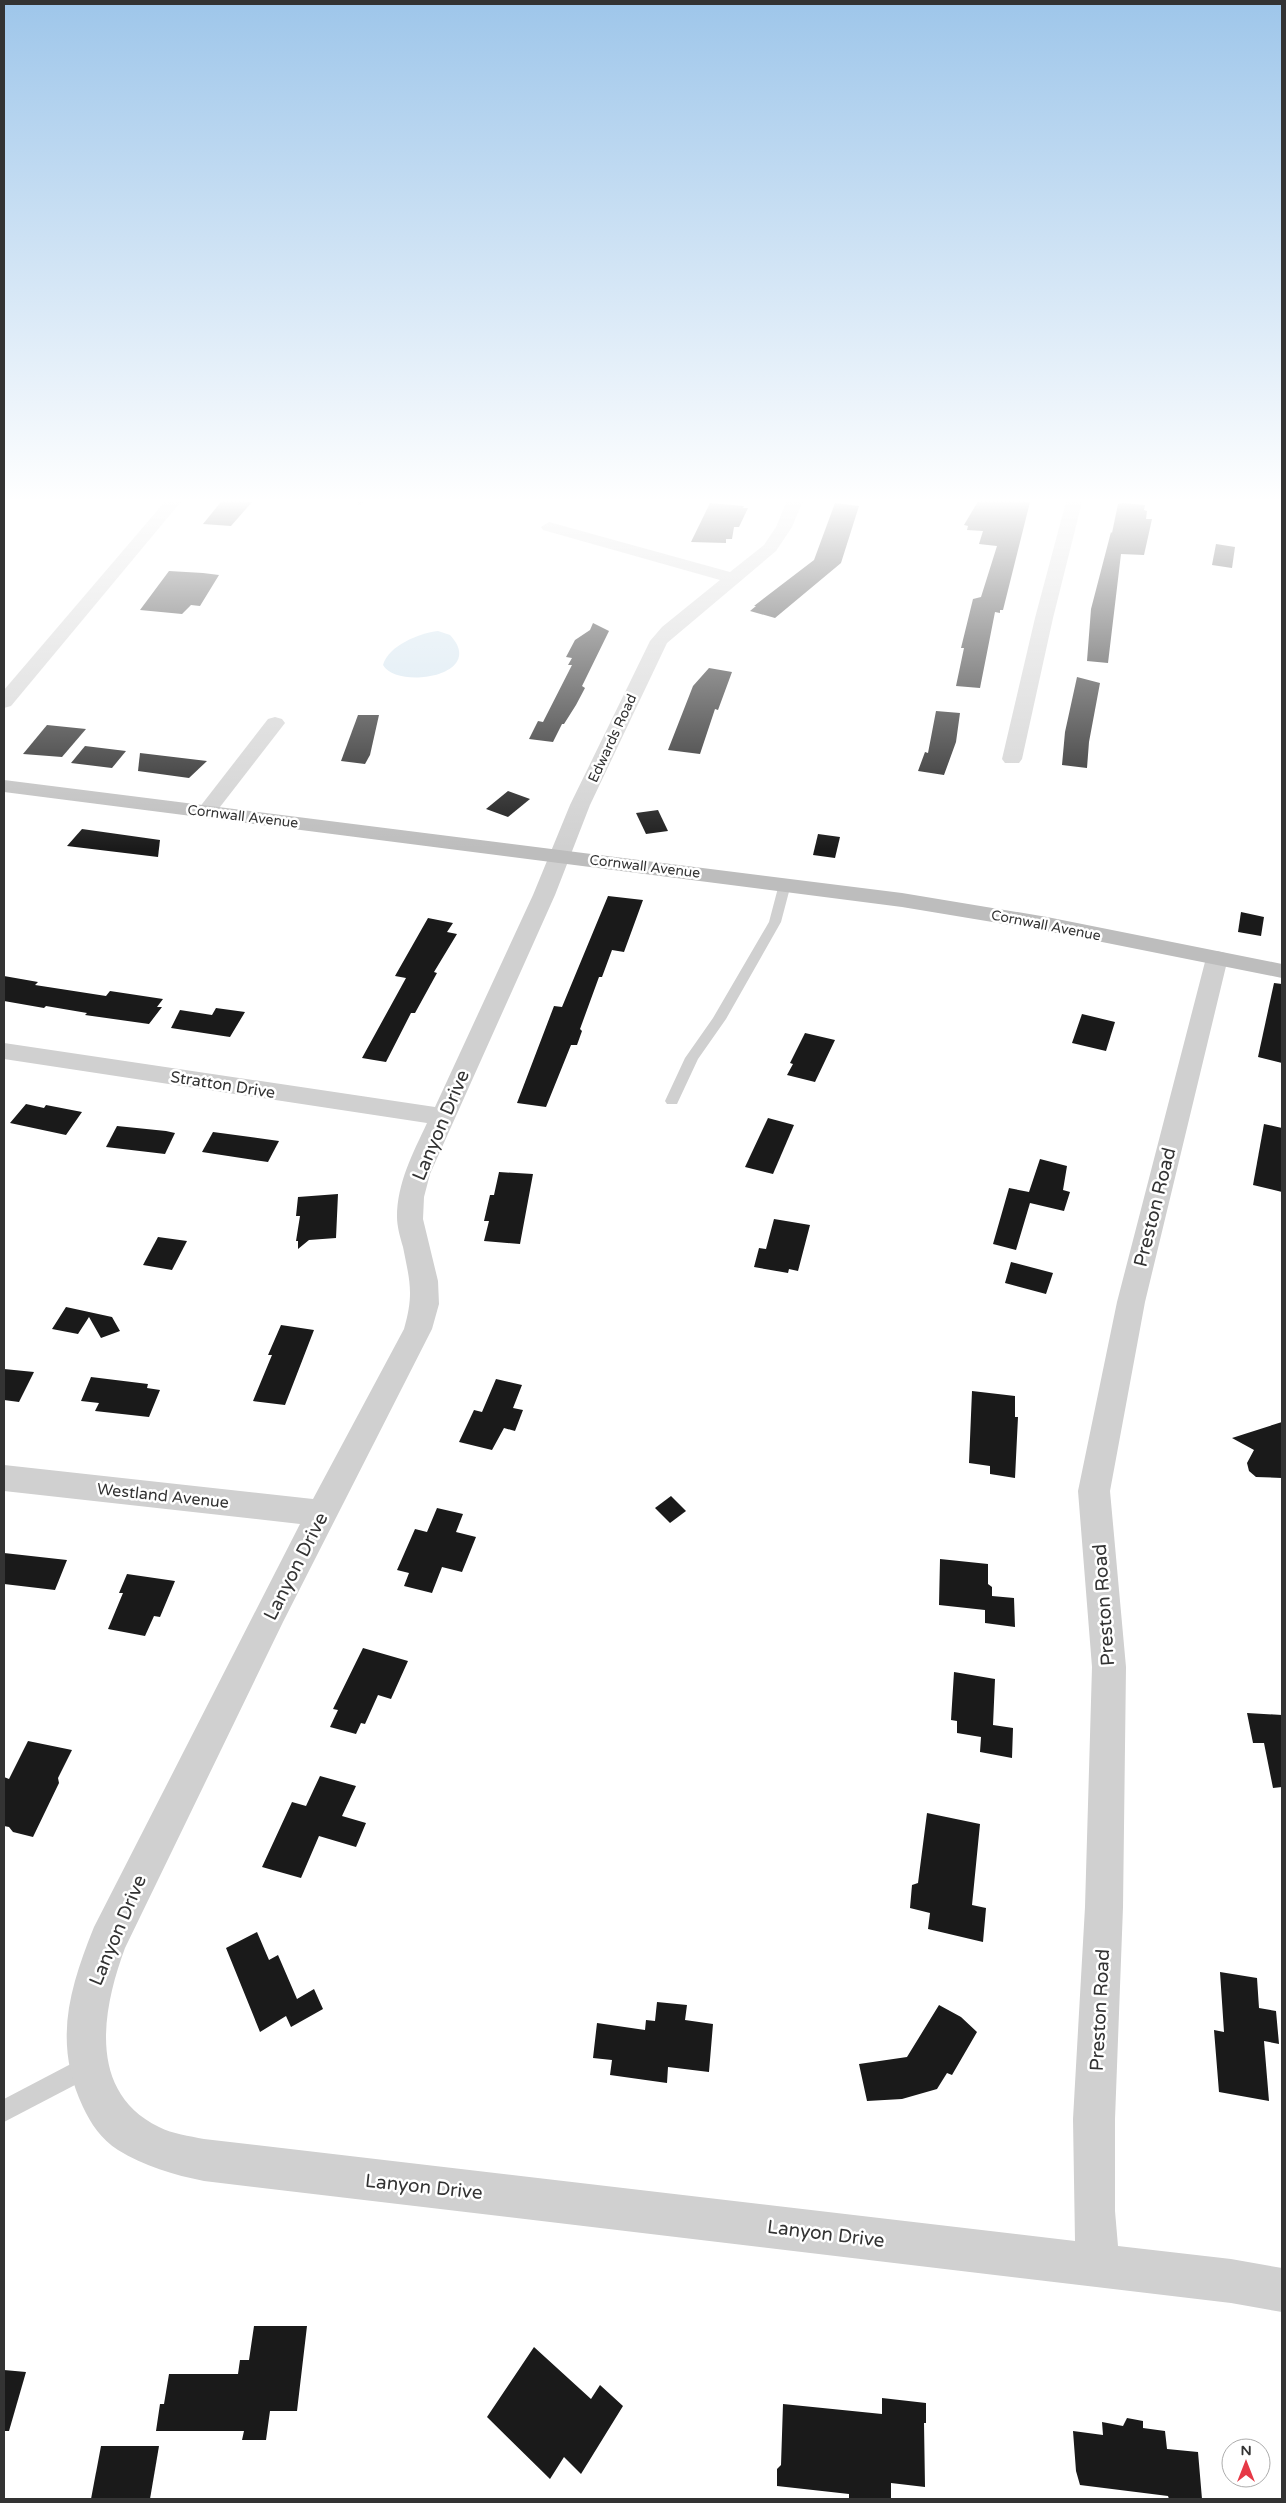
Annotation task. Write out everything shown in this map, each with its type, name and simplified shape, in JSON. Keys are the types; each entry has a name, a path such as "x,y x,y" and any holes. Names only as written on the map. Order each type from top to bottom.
{"street":[{"path":"4,702 78,615"},
{"name":"Edwards Road","path":"559,856 580,805 659,641 668,631 689,615"},
{"path":"1012,759 1045,615"},
{"path":"206,812 275,724"},
{"name":"Cornwall Avenue","path":"4,786 785,884 967,910 1282,971"},
{"name":"Lanyon Drive","path":"559,856 417,1174 410,1197 410,1219 424,1281 425,1304 418,1329 142,1869 108,1941 92,1985 86,2024 88,2066 102,2107 130,2135 168,2152 235,2164 670,2213 1231,2281 1282,2290"},
{"name":"Preston Road","path":"1098,2266 1094,2211 1094,2119 1104,1907 1109,1667 1094,1491 1130,1302 1217,958"},
{"name":"Stratton Drive","path":"4,1052 443,1117"},
{"name":"Westland Avenue","path":"4,1478 322,1514"}],"lane":[{"path":"672,1101 692,1058 719,1019 775,922 785,884"},
{"path":"4,2112 88,2066"}],"water":[{"path":"438,631 450,635 459,649 458,660 449,669 436,675 405,677 391,673 383,665 386,658 398,646 422,634"}],"building":[{"path":"764,615 779,615 775,618"},
{"path":"969,615 994,615 980,688 956,686 964,648 961,648"},
{"path":"1091,615 1114,615 1108,663 1087,661"},
{"path":"593,623 609,631 582,686 585,688 576,705 564,724 562,724 553,742 529,739 538,721 543,722 572,665 568,665 572,658 566,657 575,640 590,630"},
{"path":"709,668 732,672 718,710 715,709 700,754 668,750 693,686"},
{"path":"1077,677 1100,683 1089,742 1087,768 1062,765 1065,732"},
{"path":"936,711 960,713 956,742 944,775 918,771 925,752 928,753"},
{"path":"358,715 379,715 370,755 365,764 341,761"},
{"path":"47,725 86,729 62,757 23,754"},
{"path":"85,746 126,751 112,768 71,763"},
{"path":"140,753 207,761 189,778 138,771"},
{"path":"508,791 530,799 508,817 486,809"},
{"path":"658,810 668,831 646,834 636,813"},
{"path":"82,829 160,840 158,857 67,846"},
{"path":"818,834 840,837 835,858 813,855"},
{"path":"608,896 643,900 624,952 612,950 602,977 599,977 580,1029 582,1031 577,1045 571,1045 546,1107 517,1103 554,1006 562,1007"},
{"path":"1241,912 1264,917 1261,936 1238,932"},
{"path":"428,918 453,923 447,932 457,934 434,972 437,973 415,1013 411,1013 386,1062 362,1058 406,978 395,976"},
{"path":"4,976 38,982 35,985 106,996 110,991 163,999 157,1007 162,1007 149,1024 85,1015 87,1013 46,1006 44,1008 4,1001"},
{"path":"1274,983 1282,984 1282,1063 1258,1057"},
{"path":"216,1008 245,1012 230,1037 171,1028 180,1010 212,1015"},
{"path":"1082,1014 1115,1022 1106,1051 1072,1043"},
{"path":"805,1033 835,1040 815,1082 787,1075 793,1064 790,1063"},
{"path":"26,1104 44,1108 46,1105 82,1112 66,1135 10,1123"},
{"path":"768,1118 794,1125 773,1174 745,1167"},
{"path":"1264,1124 1282,1128 1282,1192 1253,1185"},
{"path":"117,1126 175,1133 165,1154 106,1147"},
{"path":"213,1132 279,1141 268,1162 202,1152"},
{"path":"1040,1159 1067,1166 1063,1190 1070,1192 1064,1211 1030,1203 1016,1250 993,1244 1009,1188 1029,1192"},
{"path":"499,1172 533,1174 520,1244 484,1241 489,1221 484,1221 490,1195 494,1195"},
{"path":"338,1194 336,1238 309,1240 298,1249 298,1241 296,1241 300,1216 296,1216 298,1197"},
{"path":"774,1219 810,1225 798,1271 789,1269 788,1273 754,1267 759,1248 766,1249"},
{"path":"158,1237 187,1241 172,1270 143,1265"},
{"path":"1011,1262 1053,1273 1046,1294 1005,1283"},
{"path":"66,1307 112,1317 120,1331 101,1338 89,1317 78,1334 52,1329"},
{"path":"281,1325 314,1330 285,1405 253,1401 272,1355 268,1355"},
{"path":"4,1369 34,1372 19,1402 4,1400"},
{"path":"91,1377 148,1384 147,1388 160,1390 149,1417 95,1411 99,1403 81,1401"},
{"path":"496,1379 522,1385 513,1408 523,1410 515,1431 504,1428 492,1450 459,1442 474,1410 482,1412"},
{"path":"972,1391 1015,1396 1015,1417 1018,1417 1015,1478 990,1474 990,1466 969,1463"},
{"path":"1282,1422 1282,1478 1256,1477 1249,1471 1247,1463 1254,1450 1232,1438"},
{"path":"671,1496 686,1511 670,1523 655,1508"},
{"path":"437,1508 463,1514 456,1532 476,1537 462,1572 442,1567 432,1593 404,1586 409,1573 397,1570 415,1529 427,1532"},
{"path":"4,1553 67,1560 55,1590 4,1584"},
{"path":"940,1559 988,1564 988,1584 992,1587 992,1596 1014,1598 1015,1627 985,1623 985,1610 939,1605"},
{"path":"127,1574 175,1581 160,1617 154,1616 145,1636 108,1629 123,1593 119,1593"},
{"path":"363,1648 408,1661 391,1699 378,1695 365,1724 361,1723 356,1734 330,1727 338,1710 333,1709"},
{"path":"954,1672 995,1679 993,1725 1013,1728 1012,1758 980,1752 981,1737 957,1733 957,1721 951,1720"},
{"path":"1247,1713 1282,1715 1282,1787 1273,1788 1264,1743 1253,1743"},
{"path":"28,1741 72,1750 58,1778 59,1783 33,1837 13,1832 9,1827 4,1826 4,1777 9,1779"},
{"path":"320,1776 356,1786 342,1816 366,1823 356,1847 319,1836 301,1878 262,1867 292,1802 306,1806"},
{"path":"927,1813 980,1824 972,1905 986,1908 983,1942 928,1929 930,1913 910,1908 912,1885 918,1883"},
{"path":"257,1932 269,1960 278,1955 297,1999 314,1989 323,2009 291,2027 286,2016 260,2032 226,1948"},
{"path":"1220,1972 1257,1978 1259,2008 1276,2011 1279,2044 1264,2041 1269,2101 1219,2092 1214,2030 1224,2032"},
{"path":"657,2002 687,2005 685,2020 713,2024 709,2072 668,2067 667,2083 610,2075 612,2060 593,2058 597,2023 645,2030 646,2020 655,2021"},
{"path":"939,2005 961,2017 977,2032 952,2075 947,2073 937,2089 902,2099 867,2101 859,2064 907,2057"},
{"path":"254,2326 307,2326 297,2411 270,2411 266,2440 242,2440 244,2431 156,2431 160,2404 164,2404 169,2374 238,2374 240,2360 249,2360"},
{"path":"534,2347 591,2399 600,2385 623,2406 581,2474 564,2457 550,2479 487,2417"},
{"path":"4,2370 26,2372 9,2431 4,2431"},
{"path":"882,2398 926,2403 926,2423 924,2423 925,2487 891,2483 891,2499 849,2499 849,2494 777,2486 777,2469 781,2465 783,2404 882,2414"},
{"path":"1127,2418 1143,2421 1143,2428 1165,2431 1167,2449 1198,2452 1202,2499 1169,2499 1168,2496 1080,2485 1076,2471 1073,2431 1103,2435 1102,2422 1123,2426"},
{"path":"101,2446 159,2446 150,2499 91,2499"}]}
